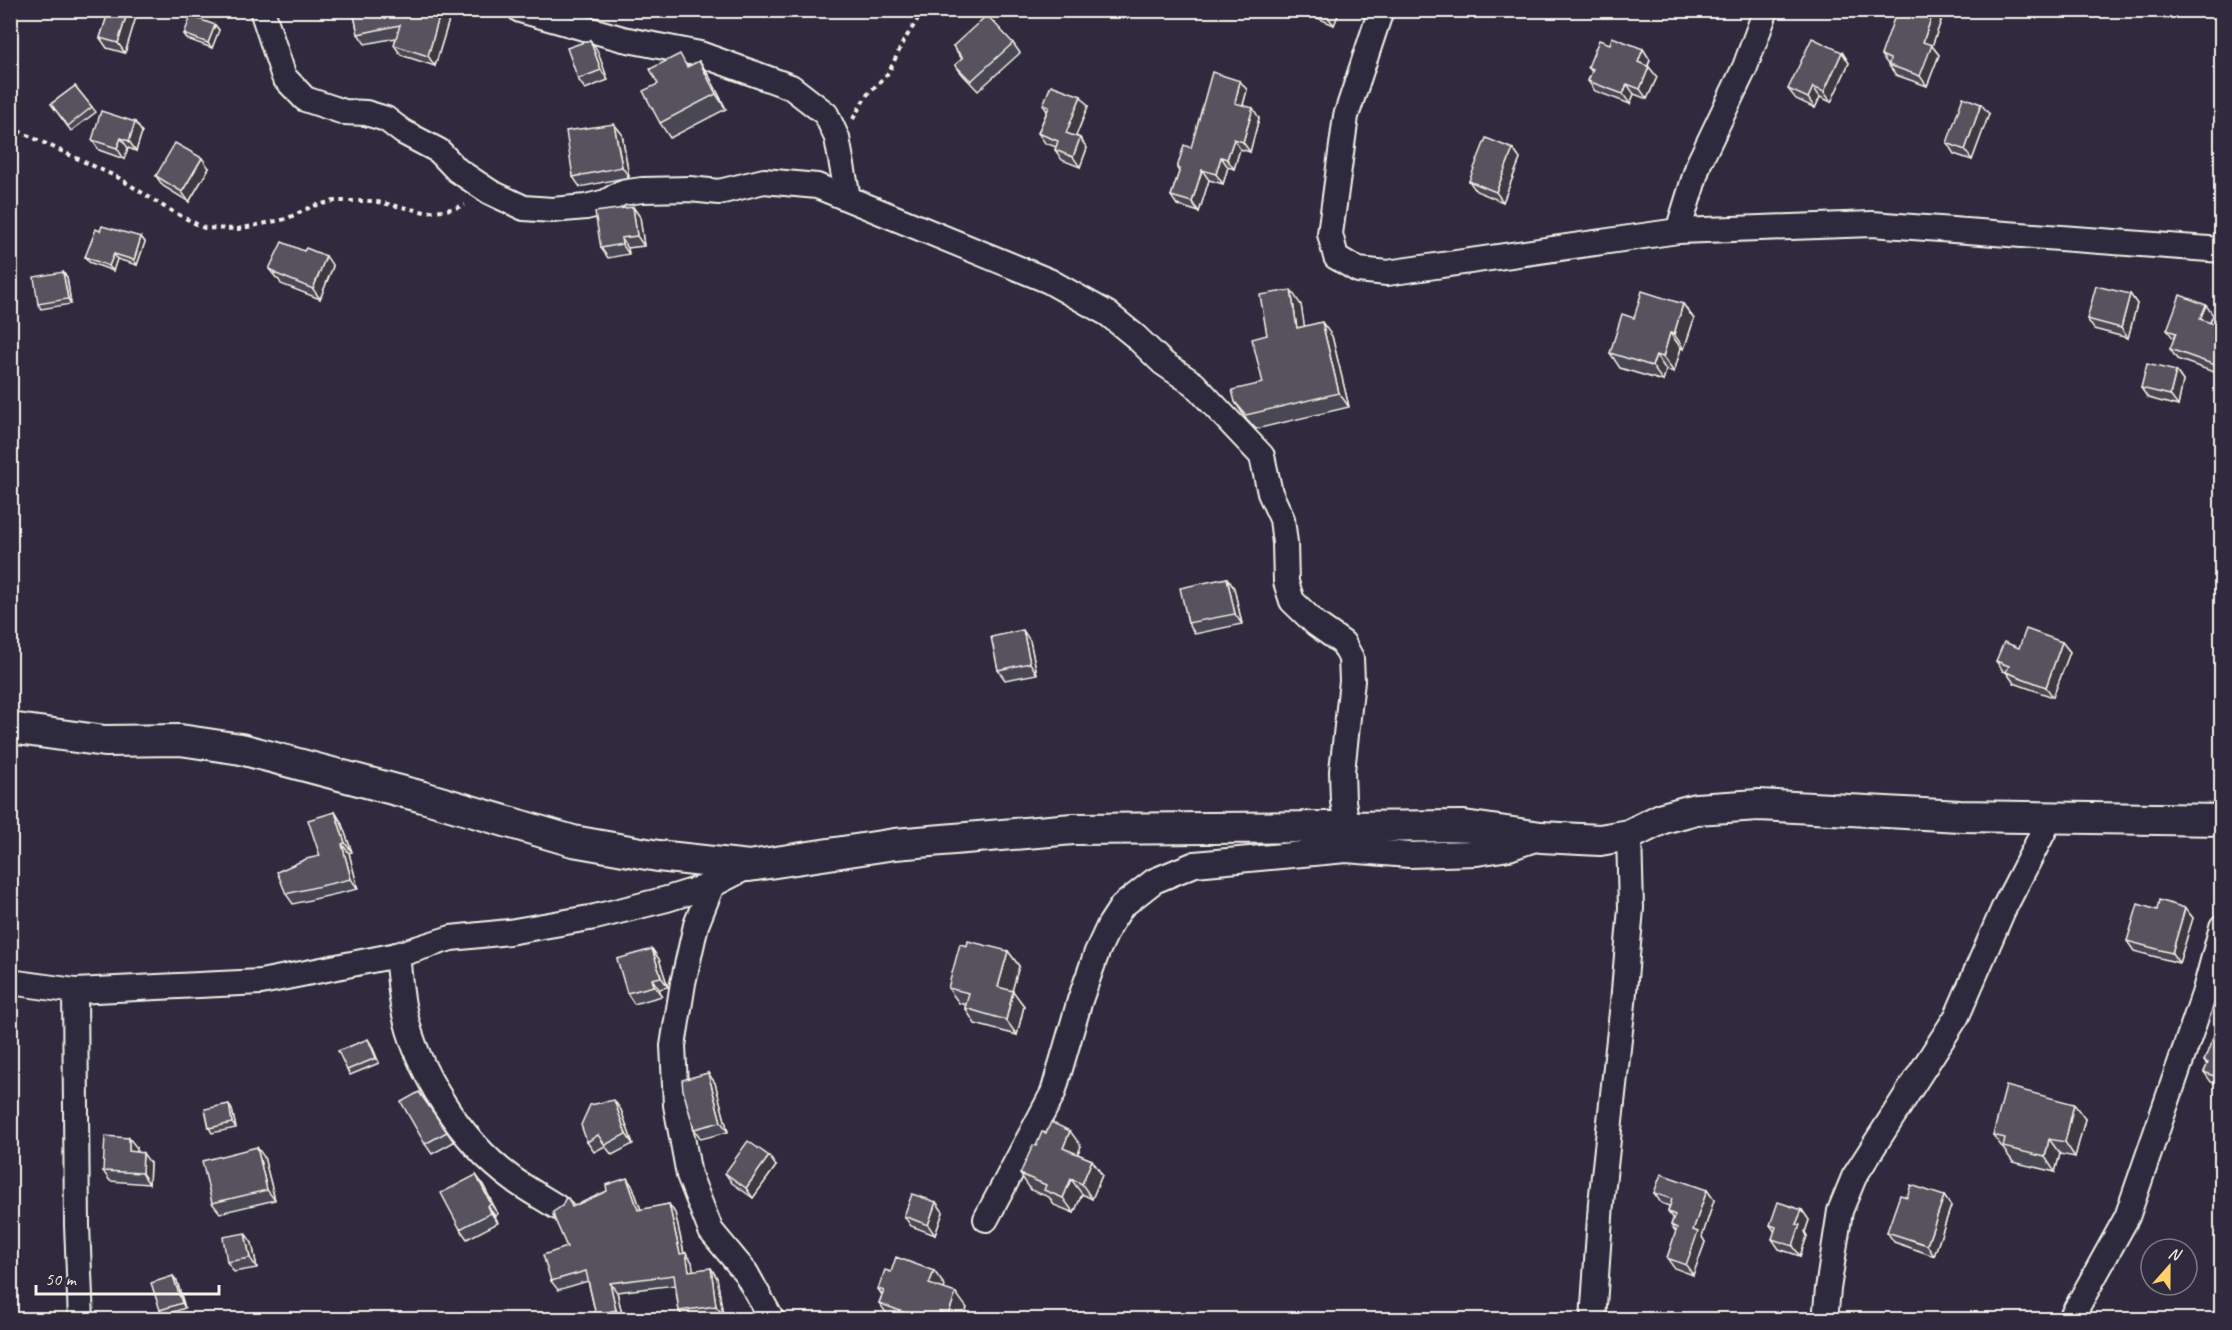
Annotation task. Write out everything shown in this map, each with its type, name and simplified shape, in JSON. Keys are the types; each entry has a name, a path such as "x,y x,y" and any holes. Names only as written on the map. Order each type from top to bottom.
{"street":[{"path":"261,10 284,77 305,99 344,112 366,113 386,119 403,132 439,151 457,170 490,192 524,208 552,210 586,207 606,202 621,193 642,190 690,189 719,192 764,181 817,186 1049,281 1108,314 1163,363 1194,384 1262,456 1270,493 1282,519 1286,582 1292,601 1316,624 1343,643 1351,658 1352,681 1342,771 1347,826"},
{"path":"520,10 623,39 700,54 791,87 826,114 837,138 848,198"},
{"path":"1381,10 1346,116 1330,234 1336,257 1358,270 1387,273 1678,231 1872,224 2222,250"},
{"path":"1678,231 1699,163 1745,67 1766,10"},
{"path":"10,728 105,741 180,740 241,749 423,797 573,841 658,856 749,866 895,844 1073,829 1464,825 1540,837 1600,840 1629,835 1663,818 1696,809 1759,805 1960,816 2222,820"},
{"path":"1825,1320 1840,1211 1854,1176 1957,1016 2002,910 2051,817"},
{"path":"1593,1320 1601,1203 1631,908 1629,835"},
{"path":"986,1220 1053,1094 1080,1000 1109,926 1122,906 1154,880 1195,864 1346,850 1409,855 1477,853 1509,848 1540,837"},
{"path":"10,982 75,992 261,982 397,955 452,938 509,932 596,917 712,885 749,866"},
{"path":"712,885 696,925 683,983 673,1046 676,1105 689,1175 711,1231 746,1274 772,1320"},
{"path":"2070,1320 2127,1217 2200,1005 2222,927"},
{"path":"397,955 403,1006 418,1056 443,1102 482,1151 513,1179 557,1207"},
{"path":"75,992 76,1225 81,1320"}],"path":[{"path":"837,138 854,118 866,96 889,72 903,42 924,10"},
{"path":"10,128 119,178 166,208 204,228 238,229 286,219 313,206 335,201 373,201 425,212 452,209 476,202 490,192"}],"building":[{"path":"109,10 128,10 118,43 100,38"},
{"path":"353,10 441,10 428,56 394,45 400,25 358,34"},
{"path":"1897,10 1934,10 1923,42 1932,45 1920,76 1889,65 1890,59 1881,55"},
{"path":"987,15 1013,43 971,81 955,65 963,58 953,46"},
{"path":"191,16 215,25 208,43 184,34"},
{"path":"1612,37 1643,49 1638,62 1649,67 1640,89 1627,84 1623,94 1588,81 1593,69 1588,67 1599,40 1610,44"},
{"path":"1812,38 1842,52 1824,92 1813,87 1808,98 1788,89"},
{"path":"590,40 601,70 578,79 567,48"},
{"path":"680,54 687,67 699,61 716,94 660,123 643,91 658,84 650,69"},
{"path":"1212,72 1240,81 1235,103 1253,108 1243,142 1234,139 1227,159 1221,157 1216,174 1202,170 1192,202 1171,196 1180,169 1177,168 1184,145 1191,148"},
{"path":"1051,85 1081,96 1066,133 1080,138 1073,157 1055,150 1058,141 1038,133 1049,107 1043,105"},
{"path":"75,86 92,107 68,126 51,104"},
{"path":"1963,97 1981,104 1965,150 1947,143"},
{"path":"101,111 135,122 129,141 121,138 117,148 92,140"},
{"path":"614,124 622,167 573,177 566,131"},
{"path":"1486,138 1513,149 1496,192 1469,181"},
{"path":"175,143 202,158 182,192 156,176"},
{"path":"633,207 637,236 621,238 622,244 601,248 595,212"},
{"path":"102,226 141,237 134,260 114,254 109,266 85,257 96,229 100,231"},
{"path":"282,242 304,251 306,248 326,256 313,289 269,269"},
{"path":"63,272 68,299 38,304 34,277"},
{"path":"2096,286 2130,294 2121,328 2087,319"},
{"path":"1291,290 1297,328 1322,322 1339,393 1246,415 1235,402 1232,390 1263,383 1252,339 1267,335 1260,295"},
{"path":"1642,291 1683,304 1674,334 1670,333 1663,357 1656,355 1652,366 1610,353 1622,314 1634,318"},
{"path":"2180,295 2206,305 2200,319 2222,327 2222,346 2215,365 2170,349 2176,333 2167,330"},
{"path":"2147,364 2176,371 2170,395 2141,388"},
{"path":"1227,578 1235,614 1188,623 1180,588"},
{"path":"2026,629 2062,642 2046,687 2006,672 2009,666 1996,661 2004,642 2019,648"},
{"path":"1023,630 1030,663 998,670 991,637"},
{"path":"335,812 345,843 342,844 351,879 286,894 277,872 306,859 320,856 308,820"},
{"path":"2159,900 2185,908 2172,953 2127,941 2138,904 2157,910"},
{"path":"968,941 1008,951 998,987 1013,991 1006,1020 965,1008 969,993 948,988 960,944 967,946"},
{"path":"652,949 661,977 652,979 654,986 627,993 617,959"},
{"path":"2214,1035 2222,1038 2222,1079 2204,1072 2208,1063 2204,1061"},
{"path":"368,1039 376,1058 347,1070 338,1051"},
{"path":"708,1073 721,1122 694,1129 682,1080"},
{"path":"2006,1086 2074,1104 2065,1142 2049,1139 2045,1157 2003,1147 2005,1138 1993,1135"},
{"path":"419,1092 447,1132 425,1144 401,1102"},
{"path":"614,1100 626,1134 605,1145 598,1135 587,1142 581,1125 590,1105"},
{"path":"229,1104 232,1123 209,1128 205,1109"},
{"path":"1051,1122 1070,1131 1063,1148 1092,1160 1082,1184 1071,1179 1063,1198 1044,1190 1046,1185 1020,1174 1033,1145 1036,1146 1042,1132 1046,1133"},
{"path":"105,1136 129,1138 129,1151 143,1153 142,1173 103,1171"},
{"path":"748,1141 769,1156 746,1188 725,1173"},
{"path":"257,1147 267,1190 212,1203 202,1161"},
{"path":"1661,1174 1707,1190 1693,1230 1698,1232 1686,1265 1667,1258 1677,1228 1671,1225 1675,1215 1668,1212 1672,1199 1654,1193"},
{"path":"476,1175 491,1204 488,1206 491,1213 460,1229 441,1193"},
{"path":"627,1178 638,1210 669,1204 680,1254 686,1253 689,1271 711,1268 716,1306 679,1311 674,1275 610,1283 616,1310 596,1315 586,1271 551,1281 543,1255 567,1247 553,1212 562,1206 565,1199 568,1198 572,1207 607,1191 606,1185"},
{"path":"1911,1185 1944,1196 1927,1245 1887,1232 1900,1195 1907,1197"},
{"path":"912,1194 936,1202 928,1225 904,1216"},
{"path":"1778,1202 1802,1210 1796,1224 1800,1225 1793,1246 1772,1239 1776,1227 1770,1225"},
{"path":"245,1233 250,1258 227,1262 223,1237"},
{"path":"896,1257 934,1271 929,1284 956,1293 948,1315 940,1312 937,1320 924,1320 879,1303 884,1291 878,1289 885,1270 891,1272"},
{"path":"173,1276 182,1303 160,1310 151,1283"}]}
